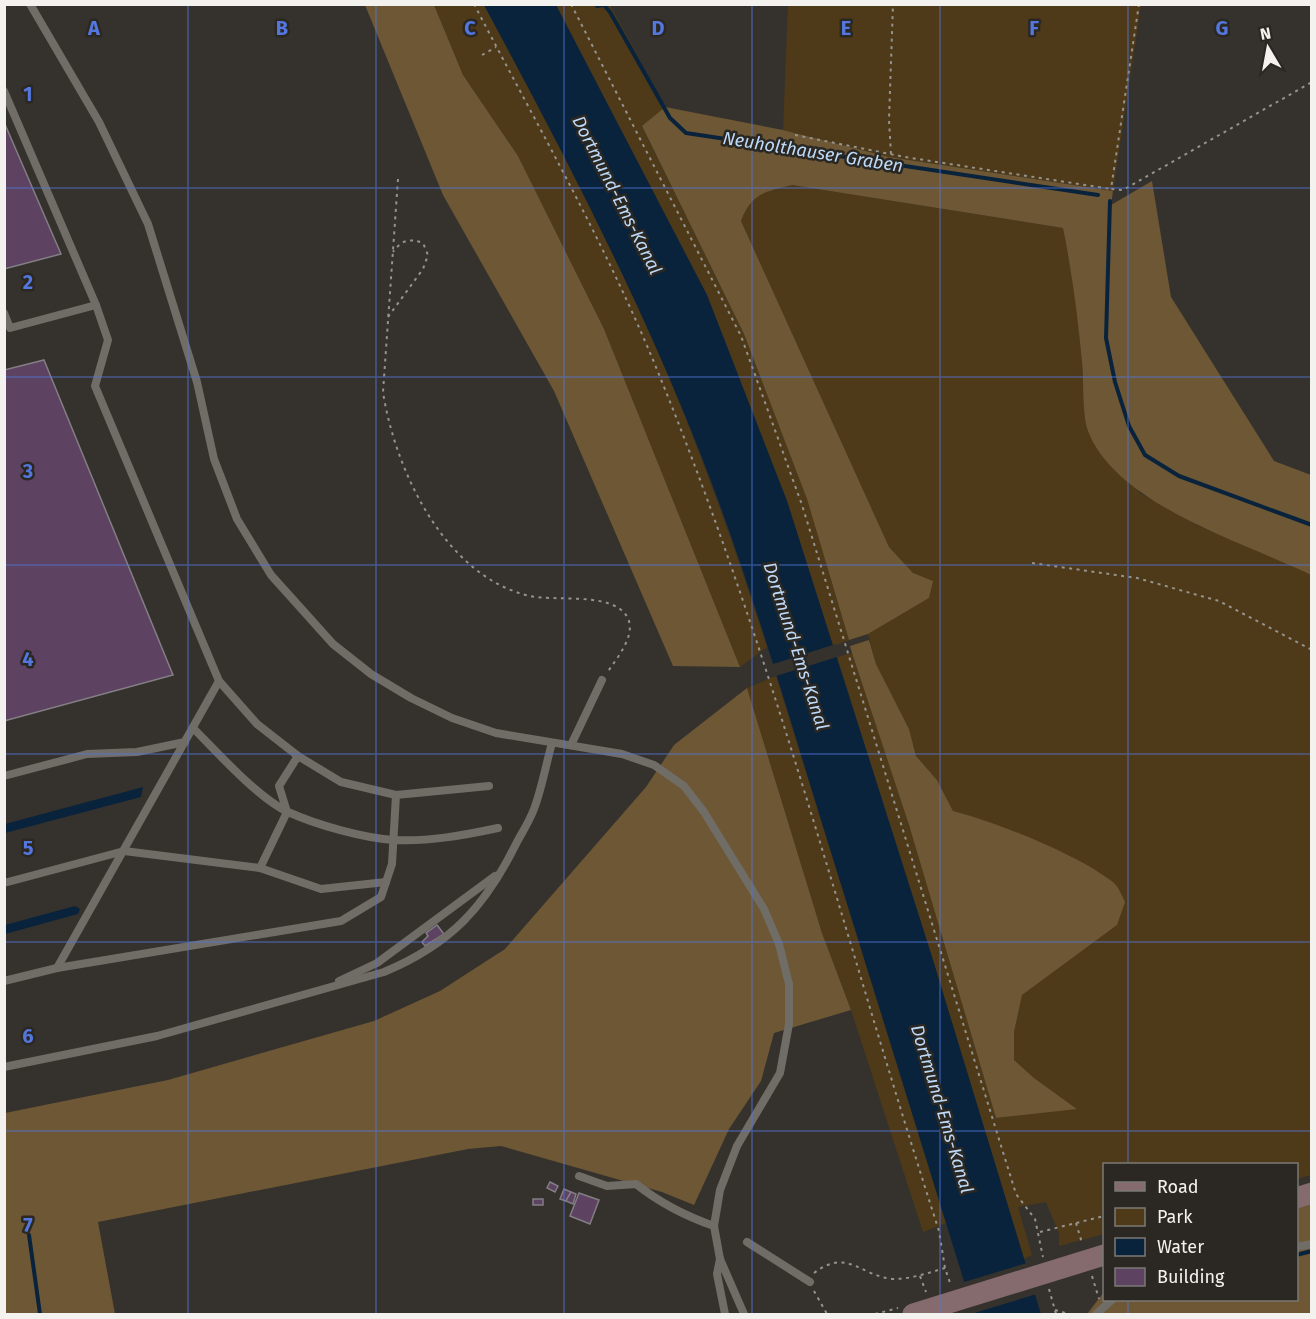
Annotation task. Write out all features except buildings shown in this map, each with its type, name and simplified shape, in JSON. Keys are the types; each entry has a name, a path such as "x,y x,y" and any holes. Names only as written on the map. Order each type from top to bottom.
{"main road":[{"path":"913,1314 1103,1255"}],"lane":[{"path":"30,4 99,122 148,224 197,382 214,459 237,519 272,575 333,644 381,680 452,718 496,733 636,758 654,765 684,786 704,812 764,909 779,944 789,984 789,1024 780,1072 737,1146 720,1190 714,1226 720,1259 744,1314"},
{"path":"4,91 96,305 108,340 95,386 219,681 257,724 298,756 341,782 396,795 489,786"},
{"path":"4,313 10,328 96,305"},
{"path":"571,745 602,680"},
{"path":"57,968 219,681"},
{"path":"193,728 243,778 287,812 338,829 394,840 466,835 498,828"},
{"path":"4,776 87,754 137,752 185,742"},
{"path":"4,1067 157,1036 384,972 417,958 451,936 477,910 508,861 534,809 552,743"},
{"path":"260,868 287,812 279,786 298,756"},
{"path":"4,981 57,968 341,921 381,897 392,864 396,795"},
{"path":"4,883 124,851 260,868 321,889 386,882"},
{"path":"319,991 377,963 490,881 508,861"},
{"path":"579,1176 607,1186 636,1184 659,1202 714,1226"},
{"path":"747,1242 810,1282"},
{"path":"720,1259 717,1274 725,1314"},
{"path":"1096,1314 1110,1301"}],"path":[{"path":"474,4 594,234 659,373 715,519 768,674 939,1231 945,1268 920,1276 892,1279 841,1261 824,1266 813,1274 810,1282 827,1314"},
{"path":"571,4 741,336 802,505 1016,1194 1035,1219 1040,1233 1044,1260"},
{"path":"891,154 889,120 892,4"},
{"path":"1110,189 1139,4"},
{"path":"482,55 496,47"},
{"path":"795,135 891,154 1124,190 1311,82"},
{"path":"398,179 382,392 387,422 399,459 420,502 444,536 475,568 505,588 532,596 608,604 621,610 630,623 631,634 602,680"},
{"path":"386,320 423,269 428,255 423,243 413,239 400,243 392,253"},
{"path":"1032,563 1137,578 1219,601 1311,650"},
{"path":"1040,1233 1103,1216"},
{"path":"1076,1223 1083,1246"},
{"path":"1091,1274 1098,1296"},
{"path":"920,1276 926,1295"},
{"path":"1047,1280 1055,1312 1069,1314"}],"green space":[{"path":"434,5 484,5 610,244 666,369 702,461 767,647 740,667 604,329 518,156 463,75"},
{"path":"556,5 610,5 665,107 642,127 744,334 807,499 849,640 833,646 787,501 707,295"},
{"path":"788,5 1141,5 1113,191 889,157 783,130"},
{"path":"792,185 1063,228 1077,303 1087,429 1140,493 1201,527 1265,552 1311,575 1311,1175 1298,1179 1298,1163 1103,1163 1103,1234 1059,1246 1059,1233 1046,1202 1018,1207 1032,1255 1023,1259 933,960 837,657 852,653 909,825 996,1118 1076,1108 1034,1078 1014,1060 1014,1032 1022,994 1117,925 1115,884 1057,852 1016,833 953,811 937,780 916,756 909,729 876,664 868,634 929,598 913,573 889,547 741,221 745,211 755,199 773,190"},
{"path":"776,676 946,1223 923,1232 851,1010 822,933 747,688"}],"shaded area":[{"path":"365,5 434,5 463,75 518,156 604,329 740,667 673,666 554,391 443,195"},
{"path":"665,107 783,130 889,157 1113,191 1111,205 1152,181 1171,297 1274,461 1311,475 1311,575 1218,534 1153,500 1125,480 1103,457 1086,424 1079,329 1063,228 792,185 760,195 750,205 741,221 889,547 913,573 933,581 929,598 868,634 849,640 807,499 744,334 642,126"},
{"path":"869,640 876,664 909,729 916,756 937,780 953,811 1014,831 1079,861 1113,882 1125,902 1117,925 1022,995 1014,1032 1014,1060 1034,1078 1077,1109 996,1118 909,825 850,646"},
{"path":"747,688 822,933 851,1010 774,1033 761,1081 729,1129 694,1205 662,1192 501,1146 468,1149 98,1222 115,1314 5,1314 5,1113 168,1080 374,1021 440,991 505,949 646,787 674,745"},
{"path":"1311,1202 1311,1314 1087,1314 1103,1293 1103,1301 1298,1301 1298,1207"}],"water":[{"name":"Dortmund-Ems-Kanal","path":"484,5 556,5 707,295 787,501 933,960 1041,1314 974,1314 765,638 718,500 677,397 626,283 543,115"},
{"path":"143,787 141,797 5,833 5,824"},
{"path":"75,906 80,909 78,914 5,934 5,925"}],"pier":[{"path":"836,644 840,656 773,677 770,665"},
{"path":"1027,1263 1037,1294 971,1314 961,1283"}],"waterway":[{"name":"Neuholthauser Graben","path":"597,6 604,5 610,12 670,118 686,133 1098,195"},
{"name":"Neuholthauser Graben","path":"1110,201 1106,338 1115,382 1129,426 1145,455 1179,476 1312,525"},
{"path":"29,1235 40,1314"},
{"path":"1298,1254 1312,1251"}]}
